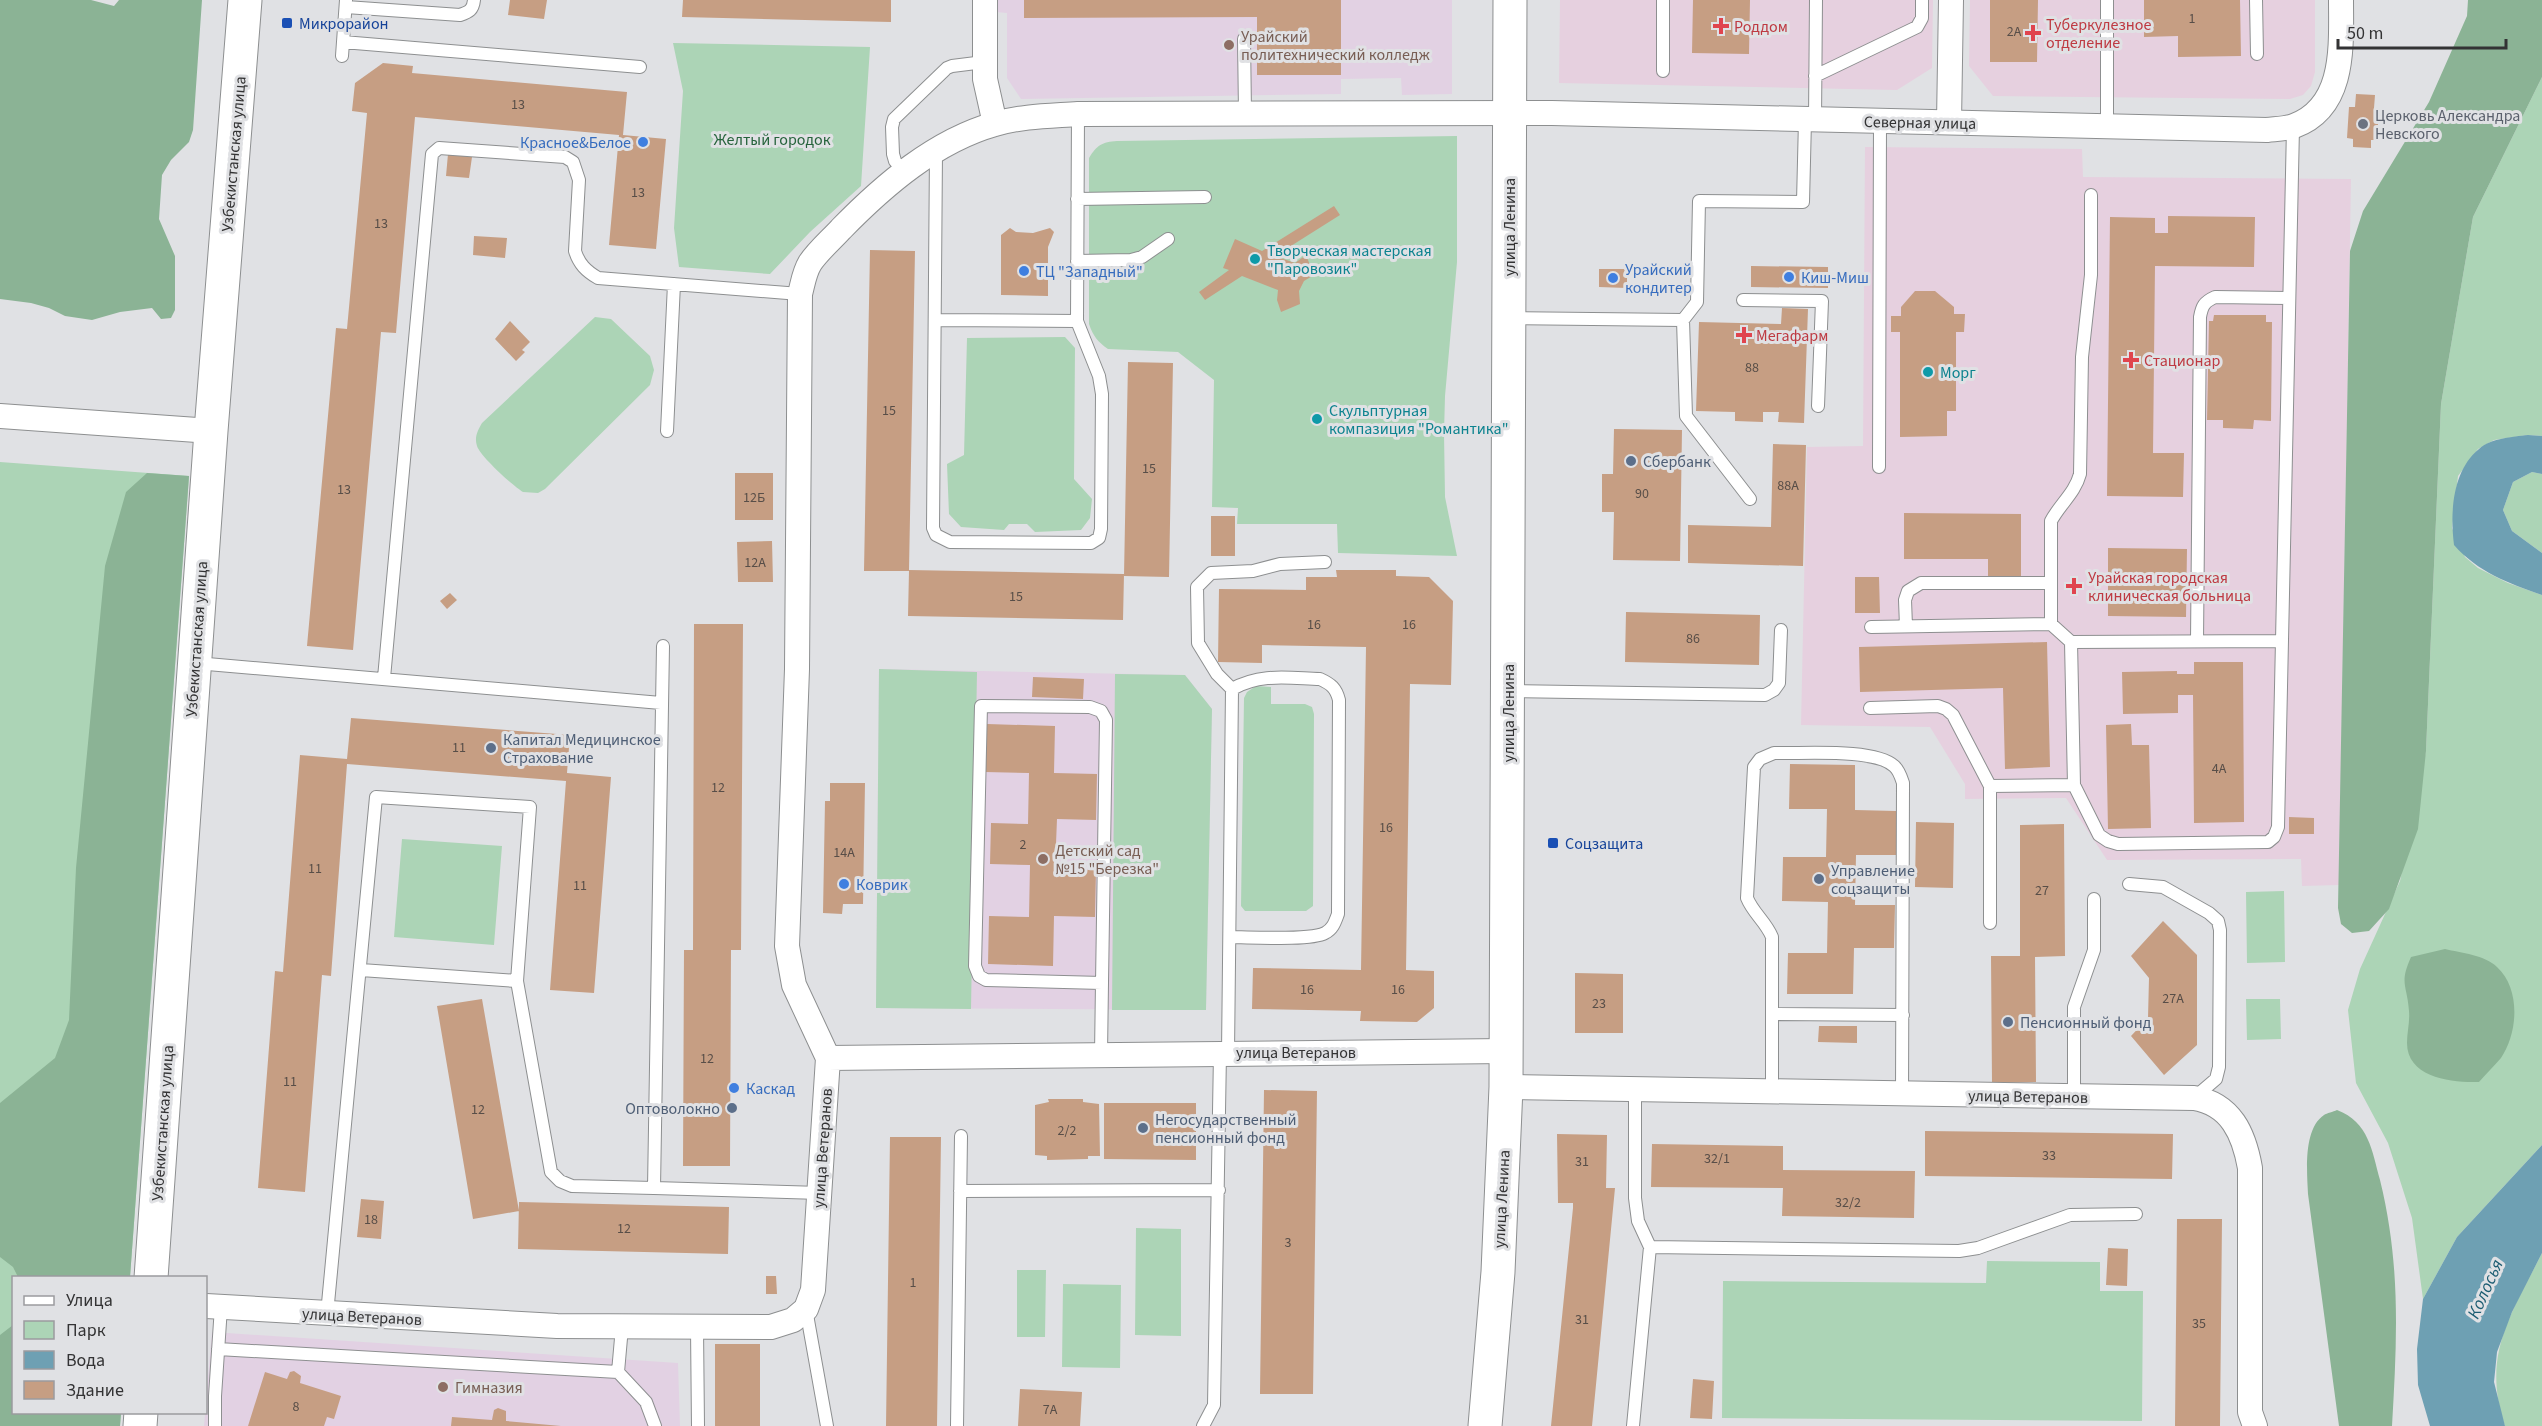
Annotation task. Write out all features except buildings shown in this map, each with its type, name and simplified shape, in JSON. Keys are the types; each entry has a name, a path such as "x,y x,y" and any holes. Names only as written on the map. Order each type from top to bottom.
{"main road":[{"name":"Узбекистанская улица","path":"151,1276 211,431 245,0"},
{"name":"улица Ленина","path":"1485,1426 1498,1272 1506,1087 1510,0"}],"street":[{"path":"985,0 985,79 995,124"},
{"path":"1949,122 1951,0"},
{"name":"Северная улица","path":"828,1058 794,986 787,946 797,669 800,294 810,262 875,195 904,172 965,135 995,124 1034,117 1078,114 1510,114 2266,130 2293,127 2309,119 2323,106 2333,89 2341,52 2341,0"},
{"path":"0,416 211,431"},
{"name":"улица Ветеранов","path":"213,1307 622,1328 771,1328 793,1320 806,1309 813,1290 828,1058 1506,1050"},
{"name":"улица Ветеранов","path":"1506,1087 2208,1100 2234,1121 2242,1135 2248,1154 2250,1168 2250,1412 2255,1426"}],"lane":[{"path":"342,56 346,3 460,15 469,13 474,0"},
{"path":"1663,0 1663,71"},
{"path":"1750,499 1686,416 1683,320 1697,302 1699,201 1803,202 1815,76 1816,0"},
{"path":"1815,76 1917,27 1922,18 1922,0"},
{"path":"2107,0 2107,126"},
{"path":"2256,0 2257,54"},
{"path":"1244,39 1245,113"},
{"path":"343,42 639,67"},
{"path":"904,172 895,161 893,154 892,127 897,114 946,68 984,62"},
{"path":"936,152 933,528 936,535 950,542 1084,544 1099,538 1101,529 1102,393 1099,376 1077,321 1078,114"},
{"path":"1879,467 1880,121"},
{"path":"2071,642 2074,784 2099,835 2108,842 2118,844 2268,842 2274,837 2278,827 2293,127"},
{"path":"384,678 432,154 439,148 565,157 573,162 579,180 575,251 577,260 586,272 598,278 800,294"},
{"path":"2051,624 2051,521 2056,510 2077,487 2080,474 2082,357 2091,274 2091,195"},
{"path":"1077,199 1205,197"},
{"path":"1077,261 1131,260 1142,257 1168,239"},
{"path":"667,431 674,284"},
{"path":"2197,641 2200,317 2202,306 2215,297 2289,298"},
{"path":"1743,300 1822,301 1818,406"},
{"path":"1509,318 1683,320"},
{"path":"935,320 1077,321"},
{"path":"1213,1426 1219,1190 1230,937 1232,690 1214,669 1198,643 1197,586 1211,573 1253,572 1280,564 1325,562"},
{"path":"1906,626 1905,600 1908,591 1920,583 2051,583"},
{"path":"1871,627 2051,624 2071,642 2282,641"},
{"path":"1508,691 1765,695 1774,690 1779,683 1781,630"},
{"path":"654,1188 663,646"},
{"path":"194,663 661,703"},
{"path":"1230,937 1309,937 1323,934 1333,927 1338,914 1338,700 1336,690 1329,683 1320,679 1260,678 1247,681 1232,690"},
{"path":"1101,1054 1106,720 1101,711 1090,707 981,706 975,966 979,976 986,980 1102,982"},
{"path":"1869,708 1938,706 1946,709 1953,716 1990,786 1990,923"},
{"path":"1772,1092 1773,937 1769,928 1750,908 1747,898 1754,767 1760,759 1774,753 1869,755 1884,760 1896,768 1904,783 1902,1095"},
{"path":"1990,786 2074,784"},
{"path":"327,1314 376,796 530,807 517,981 551,1172 560,1181 572,1186 820,1193"},
{"path":"2128,884 2163,888 2218,921 2220,930 2219,1067 2216,1079 2208,1089 2194,1098"},
{"path":"2074,1096 2074,1007 2094,950 2094,899"},
{"path":"361,970 517,981"},
{"path":"1772,1014 1903,1015"},
{"path":"1634,1426 1650,1246 1638,1221 1635,1198 1635,1090"},
{"path":"957,1426 961,1136"},
{"path":"960,1191 1219,1190"},
{"path":"1650,1246 1959,1251 1978,1248 2070,1215 2136,1214"},
{"path":"213,1307 218,1349 215,1426"},
{"path":"806,1309 827,1426"},
{"path":"618,1372 622,1328"},
{"path":"697,1328 698,1426"},
{"path":"218,1349 618,1372 646,1402 655,1426"},
{"path":"1203,1426 1214,1405"}],"shaded area":[{"name":"Урайский политехнический колледж","path":"996,0 1452,0 1452,94 1402,95 1401,78 1341,79 1341,94 1021,99 1007,78 1007,13 996,12"},
{"path":"1560,0 1933,0 1932,68 1897,90 1559,83"},
{"path":"1970,0 2315,0 2315,72 2311,86 2303,95 2290,99 1993,96 1969,66"},
{"name":"Урайская городская клиническая больница","path":"1865,147 2082,149 2083,177 2351,179 2339,885 2302,886 2301,859 2107,860 2066,798 1965,799 1965,784 1930,727 1801,725 1807,447 1863,446"},
{"name":"Детский сад №15 \"Березка\"","path":"879,669 1185,675 1212,709 1206,1010 876,1008"},
{"name":"Гимназия","path":"212,1332 678,1363 680,1426 204,1426 205,1414 207,1414"}],"green space":[{"path":"0,0 91,0 114,6 119,0 202,0 193,130 189,142 171,160 162,175 159,219 175,256 175,310 171,318 161,319 152,308 120,312 92,320 65,316 31,303 0,299"},
{"path":"2468,0 2542,0 2542,77 2473,217 2441,404 2426,751 2418,829 2389,909 2369,931 2352,933 2341,924 2338,908 2350,251 2363,211 2429,102 2467,16"},
{"name":"Желтый городок","path":"673,43 870,47 861,186 810,232 770,274 679,267 674,228 683,91"},
{"path":"2542,77 2542,436 2528,435 2494,440 2478,449 2458,476 2452,528 2465,557 2478,568 2508,583 2542,595 2542,1145 2457,1237 2423,1299 2412,1218 2388,1143 2356,1083 2348,1010 2360,969 2400,881 2426,751 2441,404 2473,217"},
{"path":"1457,136 1457,262 1445,396 1444,433 1445,497 1457,556 1338,553 1337,524 1237,524 1238,508 1212,507 1214,380 1178,352 1108,349 1096,338 1089,324 1089,158 1100,145 1117,141"},
{"path":"595,317 611,319 650,356 654,370 650,385 545,489 538,493 523,492 479,451 476,443 478,431 482,423"},
{"path":"1065,337 1075,348 1074,479 1092,499 1090,518 1081,530 1035,532 1027,524 1009,524 1004,530 961,527 949,514 947,464 964,455 967,338"},
{"path":"0,462 189,476 130,1276 12,1276 12,1414 121,1414 120,1426 0,1426"},
{"path":"2532,472 2542,474 2542,553 2512,531 2503,510 2513,482"},
{"path":"147,473 189,476 130,1276 18,1276 13,1267 0,1257 0,1103 55,1058 69,1020 76,868 105,566 126,492"},
{"path":"879,669 977,672 971,1009 876,1008"},
{"path":"1115,674 1185,675 1212,709 1206,1010 1112,1010"},
{"path":"1256,686 1271,687 1271,704 1305,704 1312,707 1314,714 1313,906 1306,911 1245,911 1241,906 1244,698 1247,692"},
{"path":"402,839 502,846 494,945 394,937"},
{"path":"2284,891 2285,962 2247,963 2246,892"},
{"path":"2445,949 2472,955 2492,963 2505,976 2510,987 2514,1011 2511,1036 2501,1058 2479,1082 2457,1081 2433,1076 2415,1064 2409,1055 2407,1043 2409,1011 2405,984 2407,966 2411,957"},
{"path":"2246,999 2280,999 2281,1039 2247,1040"},
{"path":"2337,1110 2356,1122 2368,1139 2387,1211 2396,1303 2392,1426 2339,1426 2307,1174 2309,1140 2312,1130 2324,1115"},
{"path":"1136,1228 1181,1229 1181,1336 1135,1335"},
{"path":"2542,1253 2542,1426 2505,1426 2498,1401 2496,1378 2498,1356 2510,1316"},
{"path":"1987,1261 2100,1262 2100,1291 2143,1291 2142,1421 1722,1418 1723,1281 1986,1283"},
{"path":"1017,1270 1046,1270 1045,1337 1017,1337"},
{"path":"1063,1284 1121,1285 1120,1368 1062,1367"},
{"path":"12,1326 12,1414 121,1414 120,1426 0,1426 0,1335"}],"water":[{"path":"2528,435 2542,436 2542,474 2532,472 2513,482 2503,510 2512,531 2542,553 2542,595 2483,570 2454,545 2452,520 2455,493 2463,469 2470,458 2489,442"},
{"name":"Колосья","path":"2542,1145 2542,1253 2512,1312 2497,1352 2494,1382 2505,1426 2430,1426 2418,1385 2417,1349 2423,1299 2457,1237"}],"place":[{"name":"Микрорайон","path":"287,23"},
{"name":"Роддом","path":"1721,26"},
{"name":"Туберкулезное отделение","path":"2033,33"},
{"name":"Урайский политехнический колледж","path":"1229,45"},
{"name":"Церковь Александра Невского","path":"2363,124"},
{"name":"Красное&Белое","path":"643,142"},
{"name":"Творческая мастерская \"Паровозик\"","path":"1255,259"},
{"name":"ТЦ \"Западный\"","path":"1024,271"},
{"name":"Киш-Миш","path":"1789,277"},
{"name":"Урайский кондитер","path":"1613,278"},
{"name":"Мегафарм","path":"1744,335"},
{"name":"Стационар","path":"2131,360"},
{"name":"Морг","path":"1928,372"},
{"name":"Скульптурная компазиция \"Романтика\"","path":"1317,419"},
{"name":"Сбербанк","path":"1631,461"},
{"name":"Урайская городская клиническая больница","path":"2074,586"},
{"name":"Капитал Медицинское Страхование","path":"491,748"},
{"name":"Соцзащита","path":"1553,843"},
{"name":"Детский сад №15 \"Березка\"","path":"1043,859"},
{"name":"Управление соцзащиты","path":"1819,879"},
{"name":"Коврик","path":"844,884"},
{"name":"Пенсионный фонд","path":"2008,1022"},
{"name":"Каскад","path":"734,1088"},
{"name":"Оптоволокно","path":"732,1108"},
{"name":"Негосударственный пенсионный фонд","path":"1143,1128"},
{"name":"Гимназия","path":"443,1387"}]}
